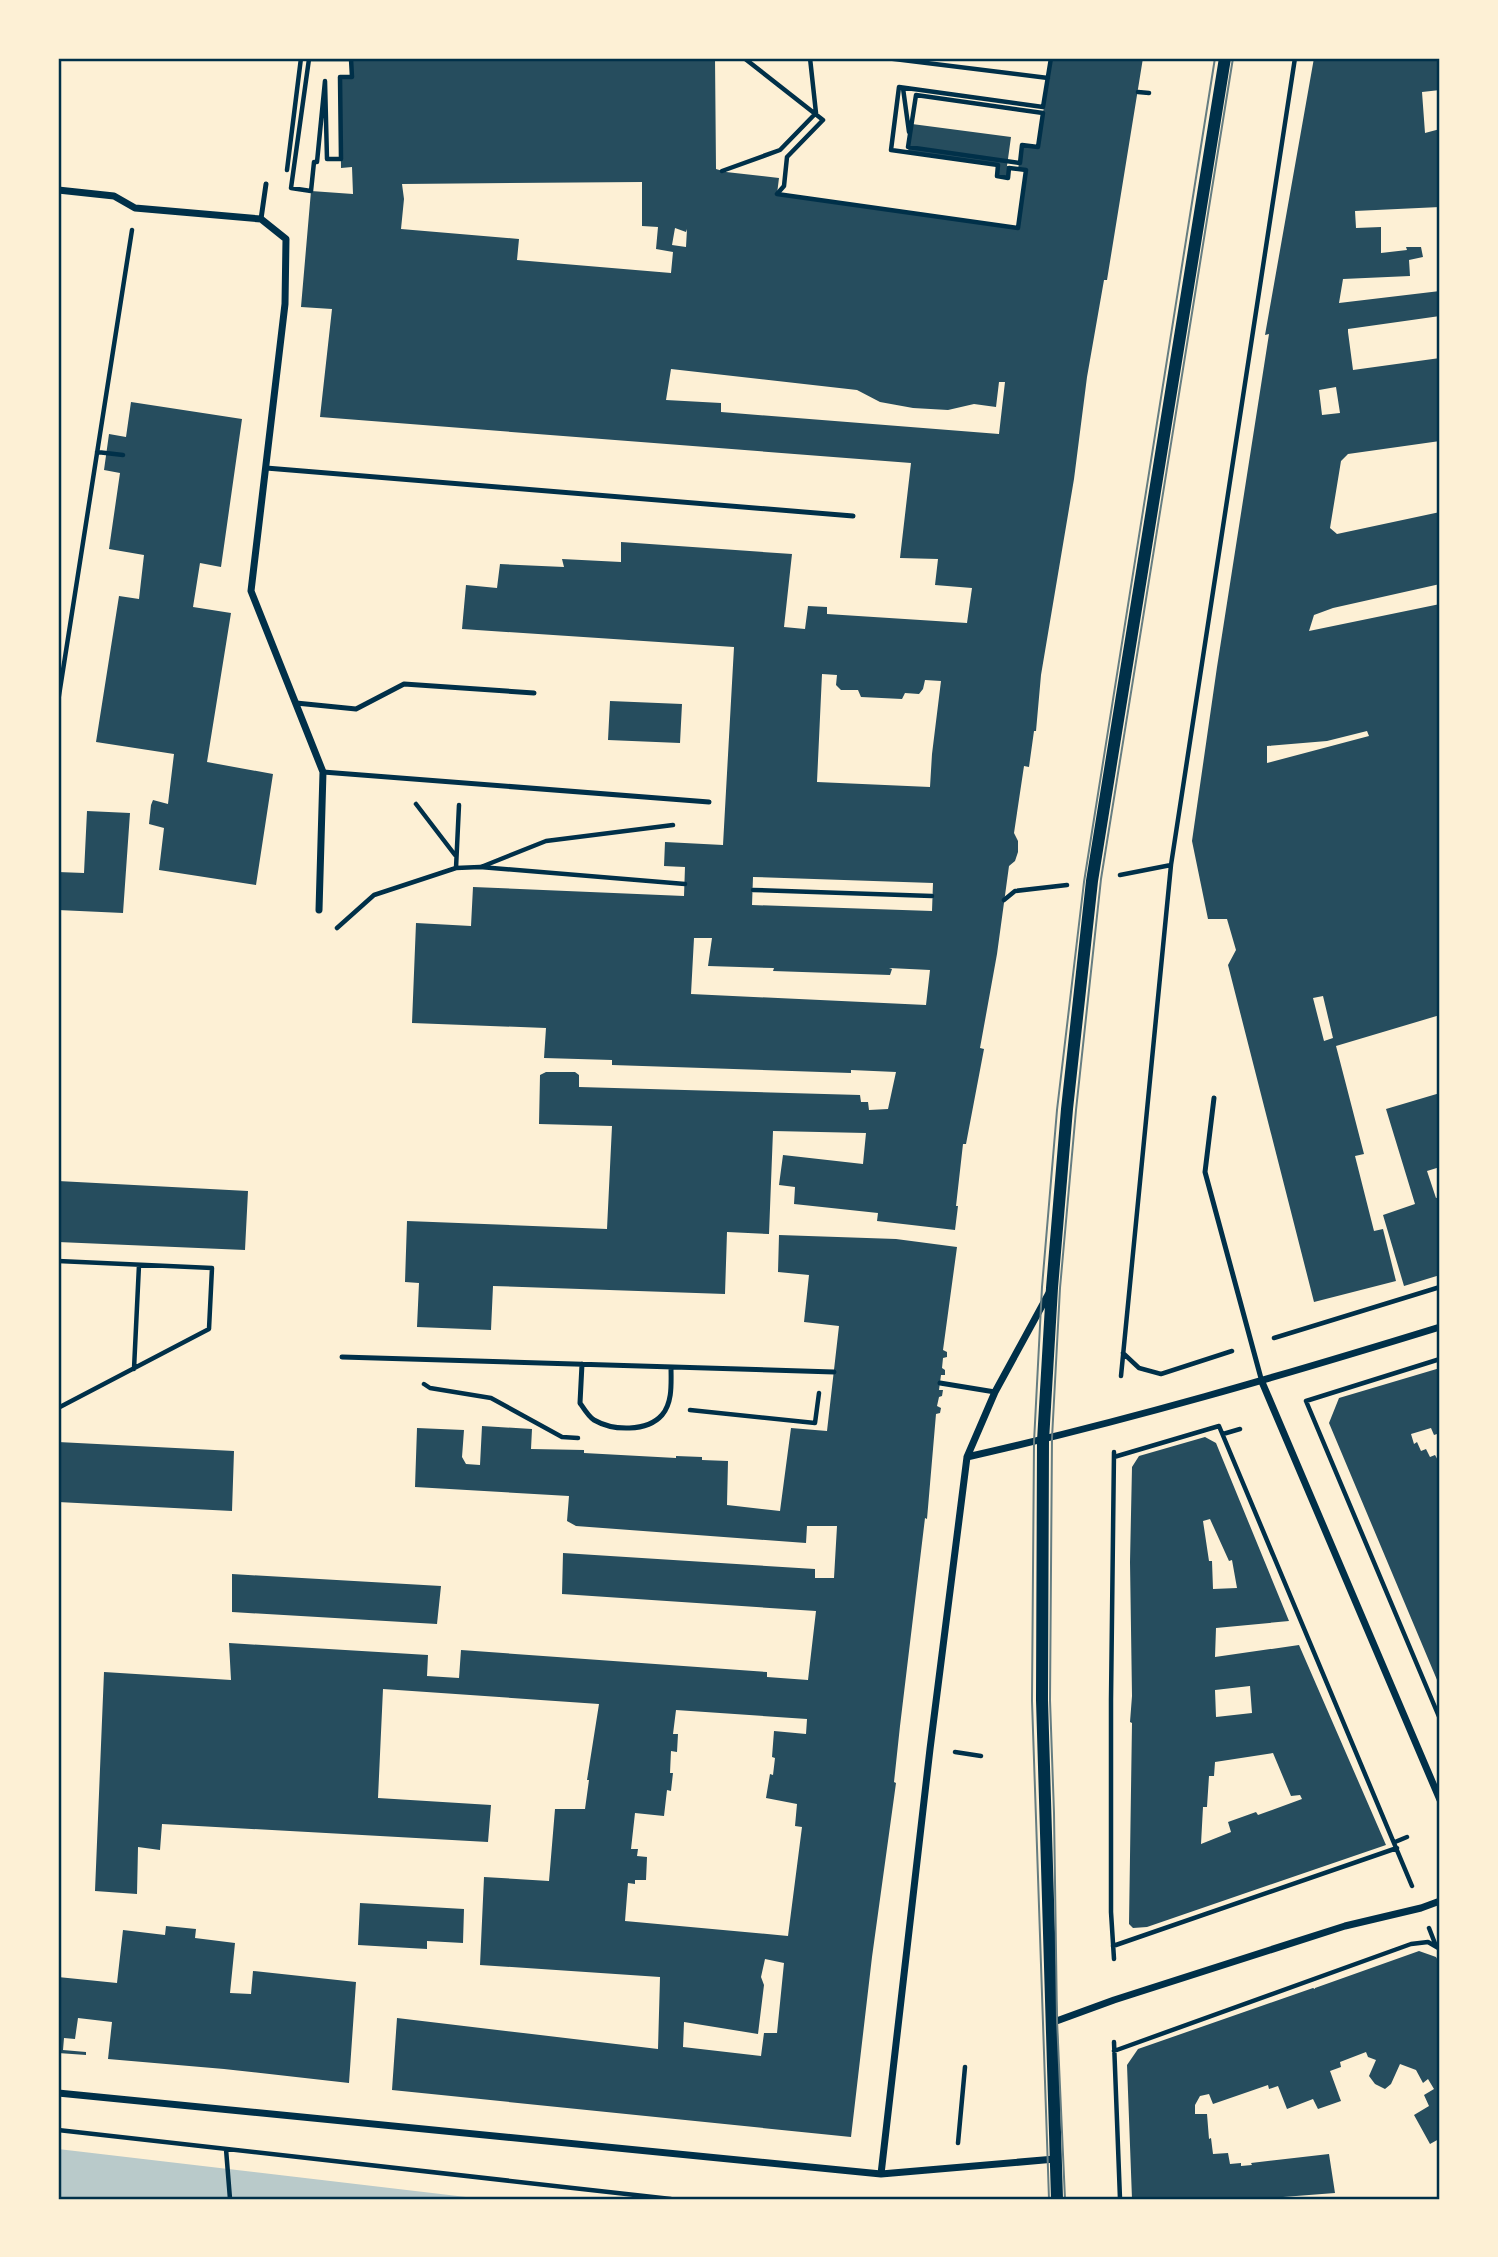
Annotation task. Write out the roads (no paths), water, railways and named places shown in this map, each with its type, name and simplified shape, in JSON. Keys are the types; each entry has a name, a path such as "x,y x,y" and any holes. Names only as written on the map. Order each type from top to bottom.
{"street":[{"path":"1057,2199 1042,1700 1043,1441 1052,1288 1067,1109 1092,881 1225,58"},
{"path":"58,190 114,196 135,208 261,219 286,239 285,304 251,591 323,772 319,910"},
{"path":"881,2174 967,1457 995,1392 1052,1288"},
{"path":"967,1457 1043,1441 1262,1382 1440,1327"},
{"path":"1262,1382 1440,1800"},
{"path":"1050,2023 1345,1926 1440,1901"},
{"path":"58,2093 881,2174 1055,2159"}],"lane":[{"path":"261,219 266,184"},
{"path":"266,468 853,516"},
{"path":"296,703 356,709 404,684 534,693"},
{"path":"323,772 709,802"},
{"path":"1214,1098 1205,1172 1262,1382"},
{"path":"342,1357 834,1372"},
{"path":"582,1364 580,1403 593,1420 614,1427 640,1428 662,1415 671,1397 671,1367"},
{"path":"940,1383 995,1392"}],"tram line":[{"path":"1049,2199 1032,1701 1034,1442 1042,1287 1057,1110 1084,882 1215,58"},
{"path":"1065,2199 1057,2020 1050,1700 1052,1438 1060,1288 1101,879 1233,58"}]}
